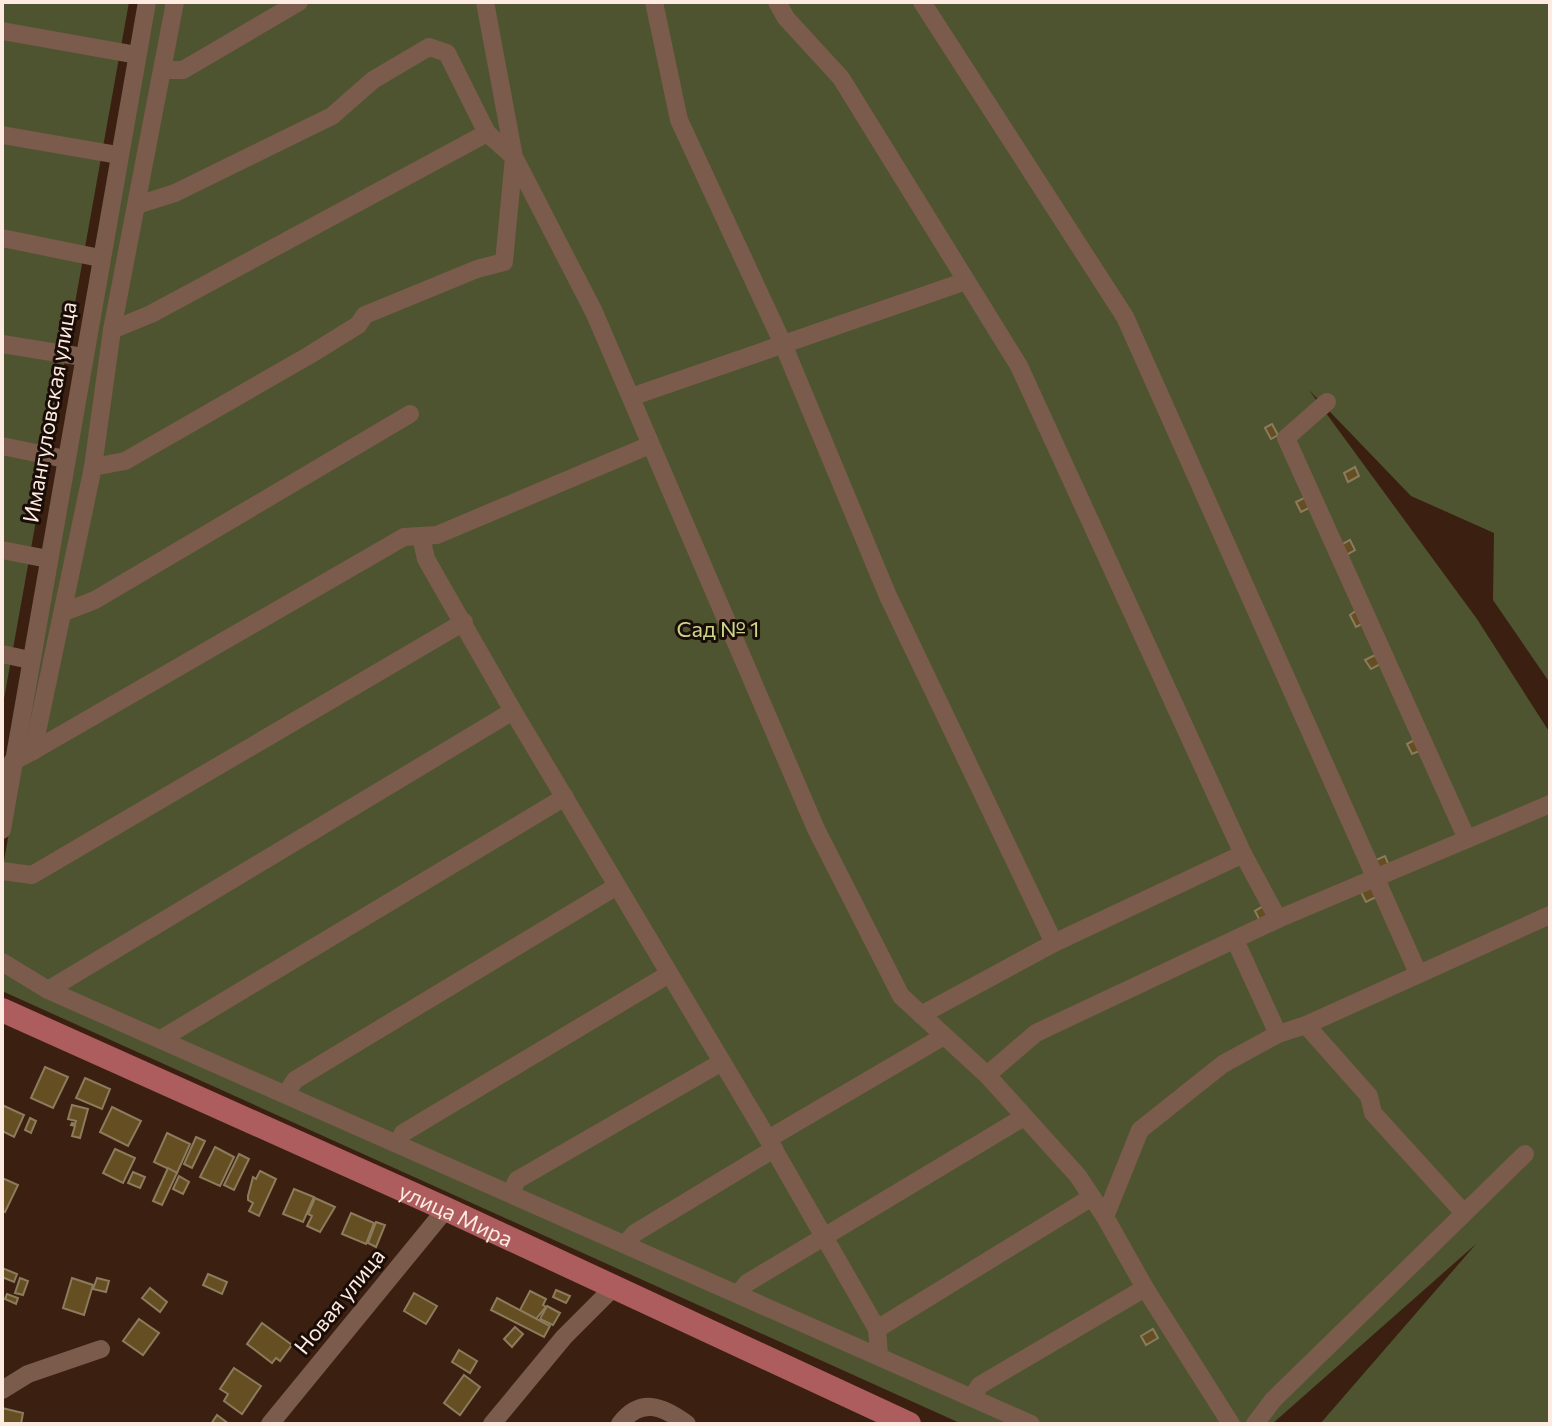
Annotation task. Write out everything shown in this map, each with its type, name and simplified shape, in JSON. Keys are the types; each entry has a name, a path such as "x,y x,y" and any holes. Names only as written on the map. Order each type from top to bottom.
{"main road":[{"name":"улица Мира","path":"2,1010 446,1209 901,1422"}],"street":[{"name":"Имангуловская улица","path":"2,830 9,758 30,660 147,2"},
{"path":"33,751 93,467 112,330 175,2"},
{"path":"162,70 183,70 299,2"},
{"path":"93,467 125,461 308,356 358,325 365,315 477,269 504,262 514,157 485,2"},
{"path":"654,2 679,120 783,344 888,596 1054,943"},
{"path":"777,2 786,18 841,78 1019,366 1243,854 1278,919"},
{"path":"922,2 1125,317 1418,973"},
{"path":"2,31 137,55"},
{"path":"137,205 175,193 332,116 373,80 429,47 447,53 487,133 514,157 594,312 816,829 901,996 987,1075 1078,1176 1231,1424"},
{"path":"112,330 151,314 487,133"},
{"path":"2,135 118,155"},
{"path":"2,238 100,258"},
{"path":"631,397 966,281"},
{"path":"2,344 83,357"},
{"path":"1327,402 1286,438 1467,839"},
{"path":"64,612 95,600 410,414"},
{"path":"9,758 33,751 404,537 437,535 650,445"},
{"path":"2,446 65,459"},
{"path":"421,536 426,559 513,711 771,1144 877,1329 879,1355"},
{"path":"2,550 48,559"},
{"path":"2,871 32,875 464,622"},
{"path":"2,654 30,660"},
{"path":"48,990 513,711"},
{"path":"161,1039 565,797"},
{"path":"987,1075 1036,1033 1278,919 1550,804"},
{"path":"921,1015 1054,943 1243,854"},
{"path":"286,1094 295,1080 617,886"},
{"path":"1105,1217 1140,1130 1223,1064 1278,1034 1306,1025 1550,915"},
{"path":"1235,940 1278,1034"},
{"path":"2,962 48,990 1031,1424"},
{"path":"398,1144 403,1133 669,974"},
{"path":"1306,1025 1369,1096 1373,1113 1463,1212"},
{"path":"626,1243 635,1233 771,1144 944,1036"},
{"path":"511,1193 517,1180 722,1062"},
{"path":"739,1293 747,1283 1024,1117"},
{"path":"1255,1424 1273,1400 1525,1154"},
{"path":"877,1329 1092,1197"},
{"name":"Новая улица","path":"270,1424 446,1209"},
{"path":"492,1424 564,1337 614,1287"},
{"path":"972,1397 980,1385 1145,1288"},
{"path":"2,1390 28,1374 101,1349"},
{"path":"620,1424 627,1415 645,1406 668,1410 687,1424"}],"green space":[{"path":"2,2 129,2 2,710"},
{"name":"Сад № 1","path":"155,2 1550,2 1550,683 1493,600 1494,533 1411,496 1309,390 1477,619 1550,733 1550,1424 1320,1424 1476,1244 1272,1424 962,1424 2,991 2,872"}],"building":[{"path":"1272,424 1278,435 1271,439 1265,428"},
{"path":"1355,467 1359,476 1348,482 1344,473"},
{"path":"1306,497 1311,507 1301,512 1296,502"},
{"path":"1350,540 1355,550 1346,555 1341,545"},
{"path":"1360,612 1366,622 1356,627 1350,615"},
{"path":"1375,655 1380,664 1371,669 1365,660"},
{"path":"1418,738 1424,749 1412,754 1407,744"},
{"path":"1385,856 1389,866 1379,871 1374,861"},
{"path":"1372,884 1378,896 1366,902 1360,890"},
{"path":"1265,905 1271,915 1260,921 1255,911"},
{"path":"45,1067 68,1077 53,1108 31,1098"},
{"path":"85,1078 110,1089 102,1109 76,1098"},
{"path":"2,1105 24,1115 14,1137 2,1131"},
{"path":"72,1105 88,1109 80,1138 72,1136 75,1126 71,1125 76,1121 68,1119"},
{"path":"112,1107 141,1121 128,1146 100,1132"},
{"path":"30,1118 36,1121 31,1133 25,1130"},
{"path":"167,1133 190,1144 177,1173 154,1162"},
{"path":"196,1137 205,1141 192,1168 184,1164"},
{"path":"215,1147 234,1157 220,1186 200,1177"},
{"path":"115,1149 135,1158 123,1183 103,1173"},
{"path":"239,1154 249,1159 234,1190 224,1185"},
{"path":"168,1168 177,1173 162,1205 153,1201"},
{"path":"260,1171 276,1179 259,1216 249,1211 253,1203 248,1196 253,1177 256,1179"},
{"path":"133,1172 145,1177 140,1188 128,1183"},
{"path":"179,1176 189,1182 183,1194 173,1189"},
{"path":"2,1178 18,1185 5,1212 2,1211"},
{"path":"294,1189 314,1197 303,1222 283,1214"},
{"path":"315,1198 335,1207 320,1232 307,1226"},
{"path":"351,1213 374,1223 366,1244 342,1234"},
{"path":"376,1222 385,1225 376,1247 368,1243"},
{"path":"2,1268 17,1274 14,1282 2,1277"},
{"path":"208,1274 227,1282 222,1294 203,1285"},
{"path":"20,1278 28,1281 23,1295 15,1293"},
{"path":"72,1278 93,1285 84,1315 63,1308"},
{"path":"97,1278 109,1281 106,1292 93,1289"},
{"path":"354,1278 365,1283 362,1289 351,1283"},
{"path":"150,1288 167,1302 160,1312 142,1298"},
{"path":"556,1290 570,1296 566,1303 553,1297"},
{"path":"530,1291 546,1299 543,1305 546,1307 536,1319 520,1310"},
{"path":"414,1293 437,1306 426,1324 404,1311"},
{"path":"7,1294 18,1298 16,1304 5,1299"},
{"path":"497,1298 550,1326 544,1337 491,1310"},
{"path":"547,1306 560,1313 553,1325 540,1319"},
{"path":"139,1319 159,1333 143,1355 123,1341"},
{"path":"262,1323 292,1345 280,1361 276,1358 272,1363 247,1344"},
{"path":"515,1327 523,1334 512,1347 504,1339"},
{"path":"1153,1329 1158,1338 1146,1345 1141,1336"},
{"path":"459,1350 477,1361 470,1373 452,1362"},
{"path":"234,1368 261,1386 242,1414 224,1401 228,1394 220,1389"},
{"path":"464,1375 480,1387 460,1415 444,1403"},
{"path":"2,1408 23,1413 21,1424 2,1424"},
{"path":"217,1415 229,1424 211,1424"}]}
